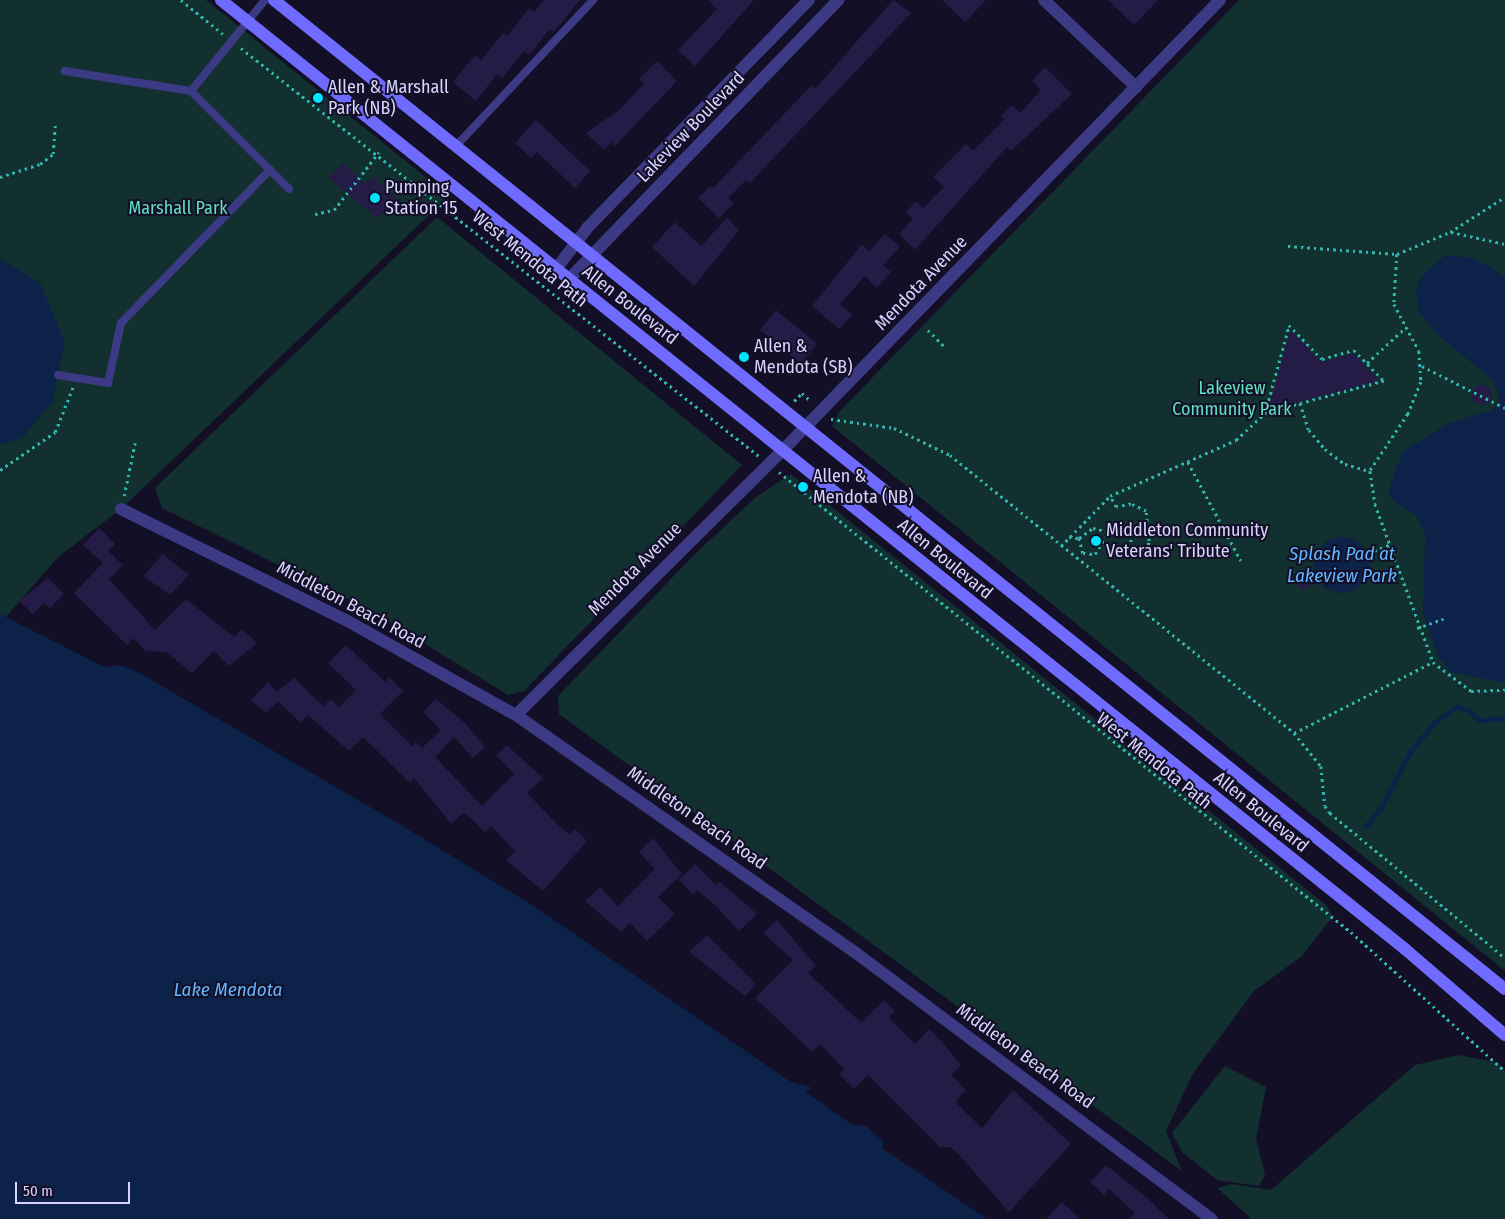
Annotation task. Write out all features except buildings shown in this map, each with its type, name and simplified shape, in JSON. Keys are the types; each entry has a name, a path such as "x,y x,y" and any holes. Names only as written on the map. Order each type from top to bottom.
{"main road":[{"name":"Allen Boulevard","path":"221,0 783,450 1505,1035"},
{"name":"Allen Boulevard","path":"274,0 807,425 1505,989"}],"street":[{"name":"Lakeview Boulevard","path":"556,269 576,241 808,0"},
{"name":"Lakeview Boulevard","path":"569,279 591,254 838,0"},
{"path":"1044,0 1136,87"},
{"name":"Mendota Avenue","path":"516,715 783,450 1220,0"},
{"name":"Middleton Beach Road","path":"121,510 344,619 516,715 856,953 1212,1219"}],"lane":[{"path":"191,91 265,0"},
{"path":"456,146 593,0"},
{"path":"65,71 191,91 289,189"},
{"path":"58,375 108,383 121,323 270,170"}],"path":[{"path":"182,0 223,34"},
{"name":"West Mendota Path","path":"246,51 379,152 751,449"},
{"path":"0,177 40,164 52,154 55,123"},
{"path":"315,214 334,210 379,152"},
{"path":"1288,246 1397,254 1450,232 1505,197"},
{"path":"1450,232 1505,244"},
{"path":"1397,254 1394,304 1422,366 1414,402 1370,471 1374,504 1391,544 1417,628 1433,662 1471,691 1505,690"},
{"path":"1061,546 1110,496 1236,440 1265,412 1384,382 1354,350 1322,359 1289,326 1265,412"},
{"path":"1366,363 1406,327"},
{"path":"928,330 944,346"},
{"path":"1422,366 1505,408"},
{"path":"0,470 55,432 75,378"},
{"path":"802,393 806,396"},
{"path":"1300,403 1309,430 1325,449 1345,464 1370,471"},
{"path":"834,422 894,428 934,444 1294,733 1321,766 1325,806 1330,813 1505,958"},
{"path":"121,510 135,443"},
{"path":"1188,462 1241,560"},
{"name":"West Mendota Path","path":"783,475 1351,932 1505,1071"},
{"path":"1069,537 1079,538 1093,528 1109,532 1127,529 1133,537 1130,550 1142,554 1149,546 1146,511 1131,504 1116,507 1110,496"},
{"path":"1079,538 1081,550 1090,555 1098,552 1109,532"},
{"path":"1368,553 1391,544"},
{"path":"1417,628 1443,619"},
{"path":"1294,733 1433,662"}],"green space":[{"name":"Marshall Park","path":"0,0 206,0 449,196 121,509 58,557 6,617 0,614"},
{"name":"Lakeview Community Park","path":"1239,0 1505,0 1505,971 832,426 839,412"},
{"path":"437,217 742,465 524,691 508,695 368,609 162,508 155,488"},
{"path":"791,474 1326,905 1333,916 1302,956 1254,991 1192,1075 1166,1131 1182,1171 559,714 558,696 694,555 756,497"},
{"path":"1459,1055 1498,1063 1505,1070 1505,1219 1252,1219 1217,1188 1231,1184 1271,1190 1415,1065"},
{"path":"1225,1066 1266,1087 1256,1139 1265,1175 1259,1186 1217,1180 1182,1152 1172,1133"}],"water":[{"path":"1445,255 1474,258 1505,276 1505,681 1500,682 1451,672 1439,658 1423,613 1425,534 1415,514 1397,504 1388,491 1403,451 1450,423 1492,410 1498,403 1499,394 1491,379 1437,334 1419,312 1416,291 1422,276"},
{"path":"0,259 40,283 65,342 52,403 22,438 0,444"},
{"name":"Splash Pad at Lakeview Park","path":"1336,537 1348,537 1358,541 1366,549 1370,565 1366,581 1358,589 1348,593 1336,593 1326,589 1318,581 1314,571 1314,559 1318,549 1326,541"},
{"name":"Lake Mendota","path":"0,614 104,667 118,665 136,671 401,825 532,905 791,1082 811,1087 806,1092 854,1126 865,1125 884,1142 882,1148 987,1219 0,1219"}],"waterway":[{"path":"1365,827 1381,808 1410,752 1434,723 1457,707 1469,710 1479,720 1505,718"}],"place":[{"name":"Allen & Marshall Park (NB)","path":"318,98"},
{"name":"Pumping Station 15","path":"375,198"},
{"name":"Allen & Mendota (SB)","path":"744,357"},
{"name":"Allen & Mendota (NB)","path":"803,487"},
{"name":"Middleton Community Veterans' Tribute","path":"1096,541"}]}
